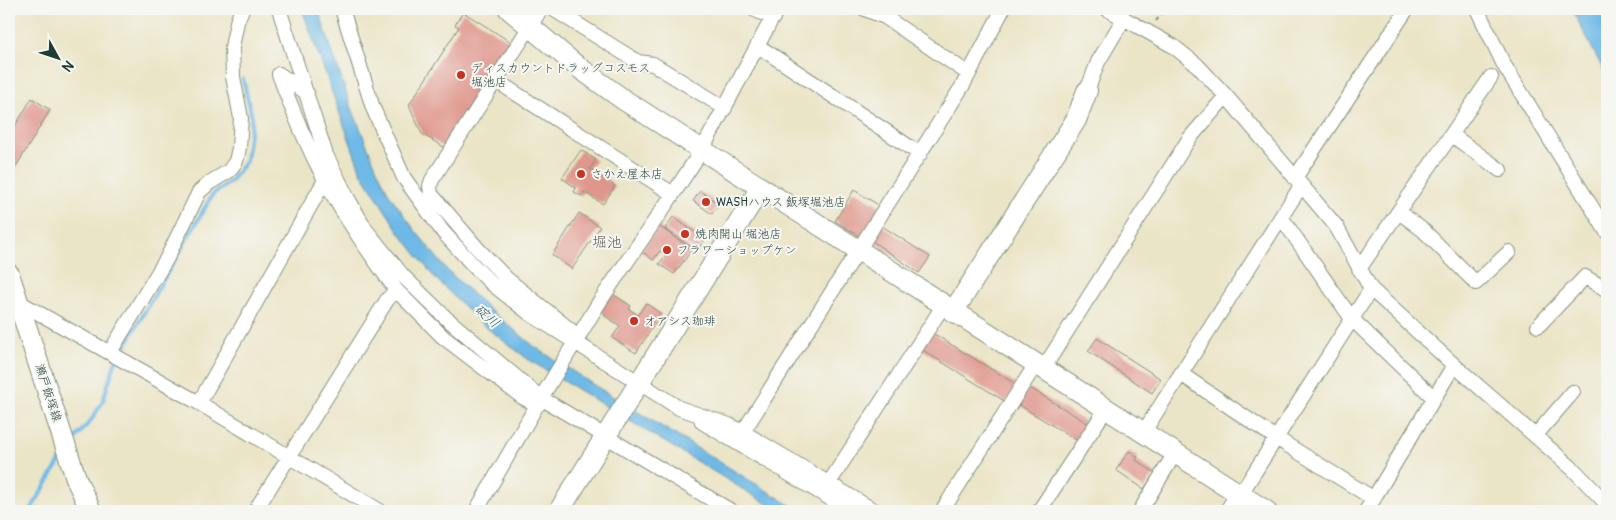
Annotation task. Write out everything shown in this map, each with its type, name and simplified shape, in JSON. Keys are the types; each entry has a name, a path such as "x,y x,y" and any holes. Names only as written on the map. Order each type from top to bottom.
{"street":[{"path":"115,355 198,192 229,171 236,160 239,148 241,118 233,77 232,47 237,22 242,9"},
{"path":"279,9 326,155 366,230 403,276 445,317 541,398 607,434 731,511"},
{"path":"342,9 372,108 404,178 443,232 491,283 528,313 638,384 851,511"},
{"path":"509,9 578,67 624,100 1175,453 1235,503 1266,511"},
{"path":"542,9 495,80 430,186 431,194 478,249 575,342"},
{"path":"553,9 638,62 653,64 725,108"},
{"path":"476,511 541,398 621,268 702,150 775,13 753,9"},
{"path":"865,9 885,17 969,74"},
{"path":"744,432 859,252 969,74 1003,9"},
{"path":"1107,9 1173,46 1197,65 1226,96 1336,226 1371,289 1454,365 1573,469 1607,504"},
{"path":"1477,9 1504,65 1607,232"},
{"path":"1144,433 1281,217 1298,182 1407,10"},
{"path":"829,483 1076,120 1098,62 1124,18"},
{"path":"758,46 920,154"},
{"path":"306,93 278,74 325,180 355,232 396,290 443,337 522,397 541,398"},
{"path":"1359,269 1491,77"},
{"path":"495,80 673,194"},
{"path":"942,511 1189,139 1226,96"},
{"path":"1452,135 1500,170"},
{"path":"199,403 325,180"},
{"path":"559,511 760,188"},
{"path":"1399,212 1424,231 1476,283 1509,252"},
{"path":"1281,217 1352,319 1434,398"},
{"path":"1538,326 1585,277 1607,290"},
{"name":"瀬戸飯塚線","path":"10,278 77,482 91,511"},
{"path":"1235,503 1371,289"},
{"path":"255,511 387,300 396,290"},
{"path":"18,302 199,403 380,511"},
{"path":"1366,511 1454,365"},
{"path":"1181,374 1276,438 1374,499"},
{"path":"1535,436 1574,392"},
{"path":"679,408 744,432 875,511"},
{"path":"1039,511 1106,409"},
{"path":"1140,511 1175,453"}],"path":[{"path":"1149,32 1165,9"}],"water":[{"name":"碇川","path":"302,9 318,9 350,104 389,194 447,270 491,311 535,347 800,511 779,511 529,360 483,325 435,278 399,232 361,172"},
{"path":"1572,9 1607,9 1607,77"}],"building":[{"name":"ディスカウントドラッグコスモス 堀池店","path":"463,12 514,44 447,149 422,134 409,105 459,27 455,25"},
{"path":"32,98 50,110 11,175 9,173 9,136"},
{"name":"さかえ屋本店","path":"581,150 596,160 590,169 615,186 603,204 584,192 581,196 574,192 576,188 562,178"},
{"path":"854,190 880,206 861,237 835,221"},
{"name":"WASHハウス 飯塚堀池店","path":"700,191 719,204 712,214 693,201"},
{"path":"579,213 600,227 572,269 552,255"},
{"name":"焼肉開山 堀池店","path":"673,217 705,239 697,251 665,229"},
{"name":"フラワーショップケン","path":"659,226 692,250 674,274 659,264 666,255 660,251 653,260 641,251"},
{"path":"882,226 930,257 919,273 872,241"},
{"name":"オアシス珈琲","path":"611,293 631,306 629,309 638,315 646,303 661,314 636,353 612,338 620,326 604,315 605,313 600,309"},
{"path":"931,332 1017,385 1006,402 921,349"},
{"path":"1097,338 1161,379 1152,393 1088,351"},
{"path":"1030,388 1089,424 1078,441 1019,405"},
{"path":"1129,451 1138,457 1136,460 1155,473 1144,489 1116,470"}],"waterway":[{"path":"71,444 92,419 102,403 115,363 213,194 230,182 246,161 252,117 243,79"},
{"path":"30,511 63,456"}],"place":[{"name":"ディスカウントドラッグコスモス 堀池店","path":"461,75"},
{"name":"さかえ屋本店","path":"581,174"},
{"name":"WASHハウス 飯塚堀池店","path":"706,202"},
{"name":"焼肉開山 堀池店","path":"685,234"},
{"name":"フラワーショップケン","path":"667,250"},
{"name":"オアシス珈琲","path":"634,321"}],"district":[{"name":"堀池","path":"607,242"}]}
